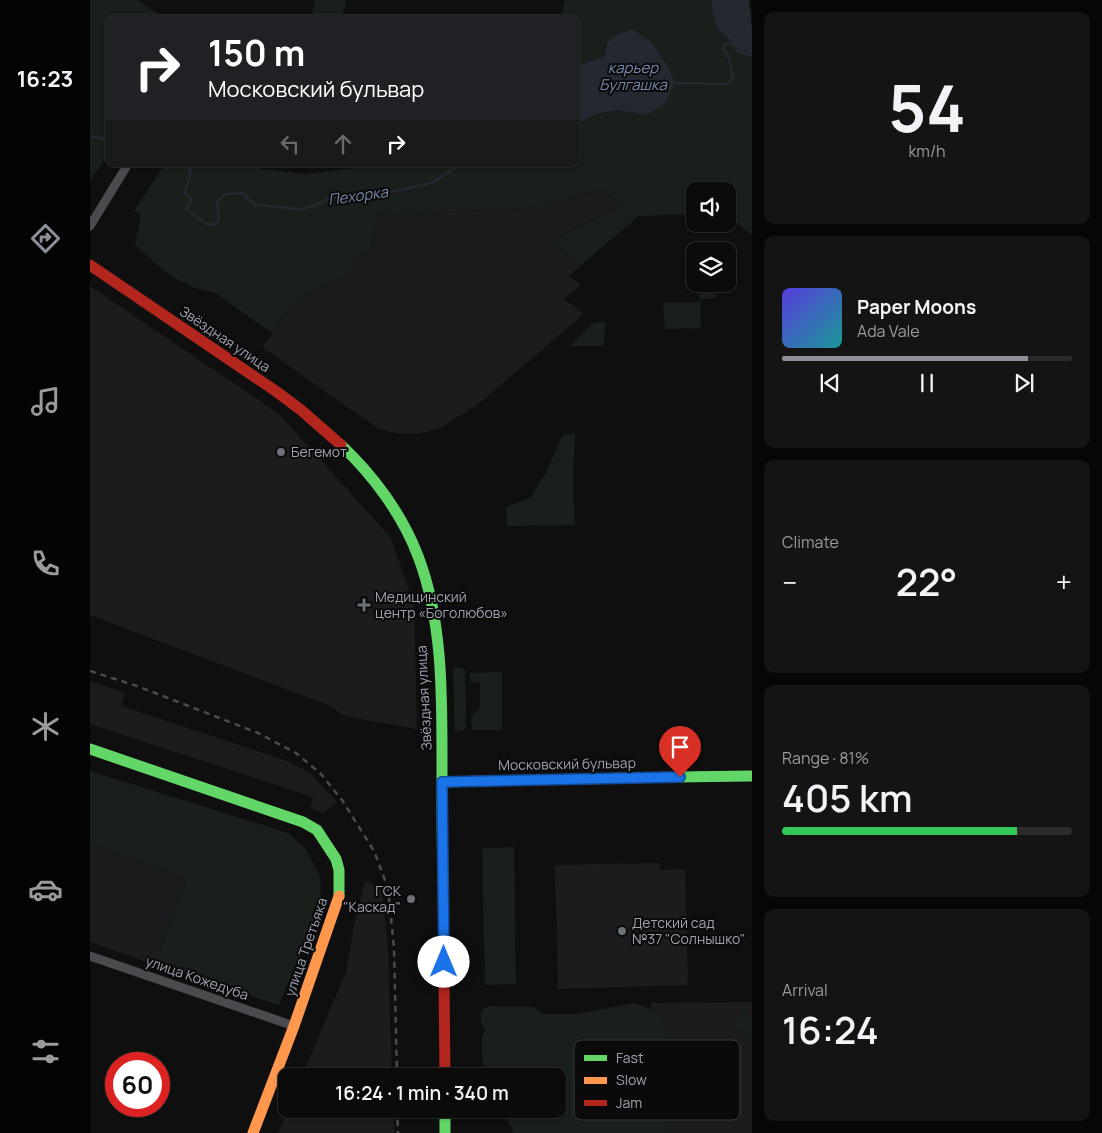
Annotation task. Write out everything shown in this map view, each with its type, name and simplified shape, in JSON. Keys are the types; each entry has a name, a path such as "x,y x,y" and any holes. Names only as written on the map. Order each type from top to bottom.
{"main road":[{"name":"Звёздная улица","path":"90,265 237,364 297,407 327,432 365,470 410,536 422,566 430,600 440,666 445,1068"},
{"name":"улица Третьяка","path":"90,749 303,822 317,830 336,859 339,870 339,899 294,1026 253,1133"},
{"name":"Московский бульвар","path":"442,782 752,776"},
{"path":"445,1118 445,1133"}],"street":[{"path":"90,226 126,167"},
{"name":"улица Кожедуба","path":"90,956 294,1026"}],"shaded area":[{"path":"90,0 137,0 161,15 105,15 105,158 90,181"},
{"path":"315,0 346,0 343,15 312,15"},
{"path":"565,0 712,0 711,4 715,23 719,30 733,43 736,53 752,57 752,235 736,222 736,182 686,182 686,214 639,216 580,266 552,241 579,226 624,206 603,191 578,194 549,207 375,215 371,251 351,260 356,272 298,298 272,333 215,293 193,287 170,276 135,245 141,214 134,211 163,167 249,167 305,174 364,167 580,167 580,123 596,114 618,110 646,115 672,89 675,83 605,45 604,57 580,65 580,15 561,15"},
{"path":"603,191 624,206 579,226 552,241 580,266 569,276 581,285 564,299 584,314 477,405 440,428 413,434 395,433 377,428 262,347 298,298 355,272 351,260 371,251 374,215 549,207 578,194"},
{"path":"90,286 279,414 391,538 414,605 417,729 344,716 328,705 90,615"},
{"path":"699,292 716,292 716,298 699,299"},
{"path":"700,302 701,328 665,329 663,303"},
{"path":"606,322 603,346 570,346 593,323"},
{"path":"575,433 573,486 575,525 507,526 506,507 530,498 546,473 562,436"},
{"path":"460,667 465,671 466,727 462,731 455,732 453,668"},
{"path":"502,672 502,729 472,730 471,717 480,708 480,683 470,682 470,673"},
{"path":"90,681 125,693 121,706 290,762 310,773 337,802 323,813 310,808 313,797 90,724"},
{"path":"90,771 288,833 305,848 320,876 321,905 279,1005 155,965 186,879 90,844"},
{"path":"90,844 186,879 155,965 90,942"},
{"path":"514,847 516,984 485,985 482,848"},
{"name":"Детский сад №37 \"Солнышко\"","path":"659,863 660,870 685,869 688,985 558,989 555,865"},
{"path":"365,881 382,888 388,949 392,1068 305,1068 346,972 355,921"},
{"path":"752,1002 752,1133 653,1133 653,1120 740,1120 740,1040 652,1040 651,1003"},
{"path":"635,1003 657,1012 666,1031 666,1040 574,1040 574,1120 665,1120 665,1133 511,1133 513,1129 506,1118 566,1118 566,1068 484,1068 482,1060 482,1037 485,1030 481,1023 481,1011 488,1006 533,1007 545,1014 575,1014"},
{"path":"743,1008 752,1015 752,1039 731,1022"},
{"path":"284,1118 393,1118 394,1133 278,1133"}],"water":[{"path":"712,0 749,0 752,27 752,57 736,53 733,43 719,30 715,23 711,4"},
{"name":"карьер Булгашка","path":"632,29 652,43 668,67 675,83 665,104 646,115 618,110 596,114 580,123 580,65 604,57 607,44 616,36"}],"waterway":[{"name":"Пехорка","path":"672,83 726,84 733,79 729,58 723,48 725,44 736,44"},
{"name":"Пехорка","path":"90,136 105,139"},
{"name":"Пехорка","path":"190,167 185,193 192,200 186,209 205,223 214,225 219,220 217,202 225,194 242,193 255,205 299,209 311,207 332,197 357,199 432,183 456,167"}],"railway":[{"path":"90,671 137,686 258,733 296,753 321,774 342,800 374,851 388,888 394,948 397,1068"},
{"path":"397,1118 398,1133"}],"traffic: fast":[{"path":"341,445 375,482 404,525 418,556 432,606 437,632 441,686 443,883"},
{"path":"90,749 303,822 317,830 336,859 339,870 339,896"},
{"path":"675,777 752,776"},
{"path":"445,1118 445,1133"}],"traffic: slow":[{"path":"253,1133 294,1026 339,896"}],"traffic: jam":[{"path":"90,265 277,392 341,445"},
{"path":"442,782 675,777"},
{"path":"443,883 445,1068"}],"place":[{"name":"Бегемот","path":"281,452"},
{"name":"Медицинский центр «Боголюбов»","path":"364,605"},
{"name":"ГСК \"Каскад\"","path":"411,899"},
{"name":"Детский сад №37 \"Солнышко\"","path":"622,931"}],"route":[{"path":"444,962 442,782 680,777"}]}
